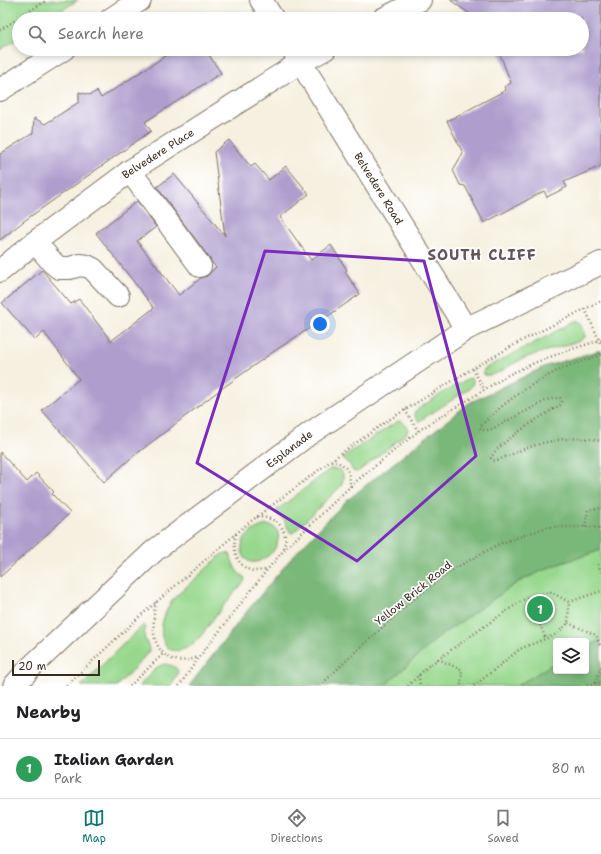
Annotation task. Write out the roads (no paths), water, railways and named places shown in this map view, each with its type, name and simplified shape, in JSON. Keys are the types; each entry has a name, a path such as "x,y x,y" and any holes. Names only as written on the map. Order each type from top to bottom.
{"street":[{"path":"122,12 140,0"},
{"path":"261,0 269,12"},
{"path":"397,12 420,0"},
{"path":"0,90 53,56"},
{"name":"Belvedere Place","path":"0,271 130,171 296,56"},
{"name":"Belvedere Road","path":"298,56 466,329"},
{"path":"130,171 200,266"},
{"path":"36,242 53,263 60,268 70,268 80,265 93,269 118,296"},
{"name":"Esplanade","path":"14,686 30,668 154,551 309,434 466,329 601,263"}],"place":[{"name":"Italian Garden","path":"540,609"}],"district":[{"name":"SOUTH CLIFF","path":"482,255"}]}
